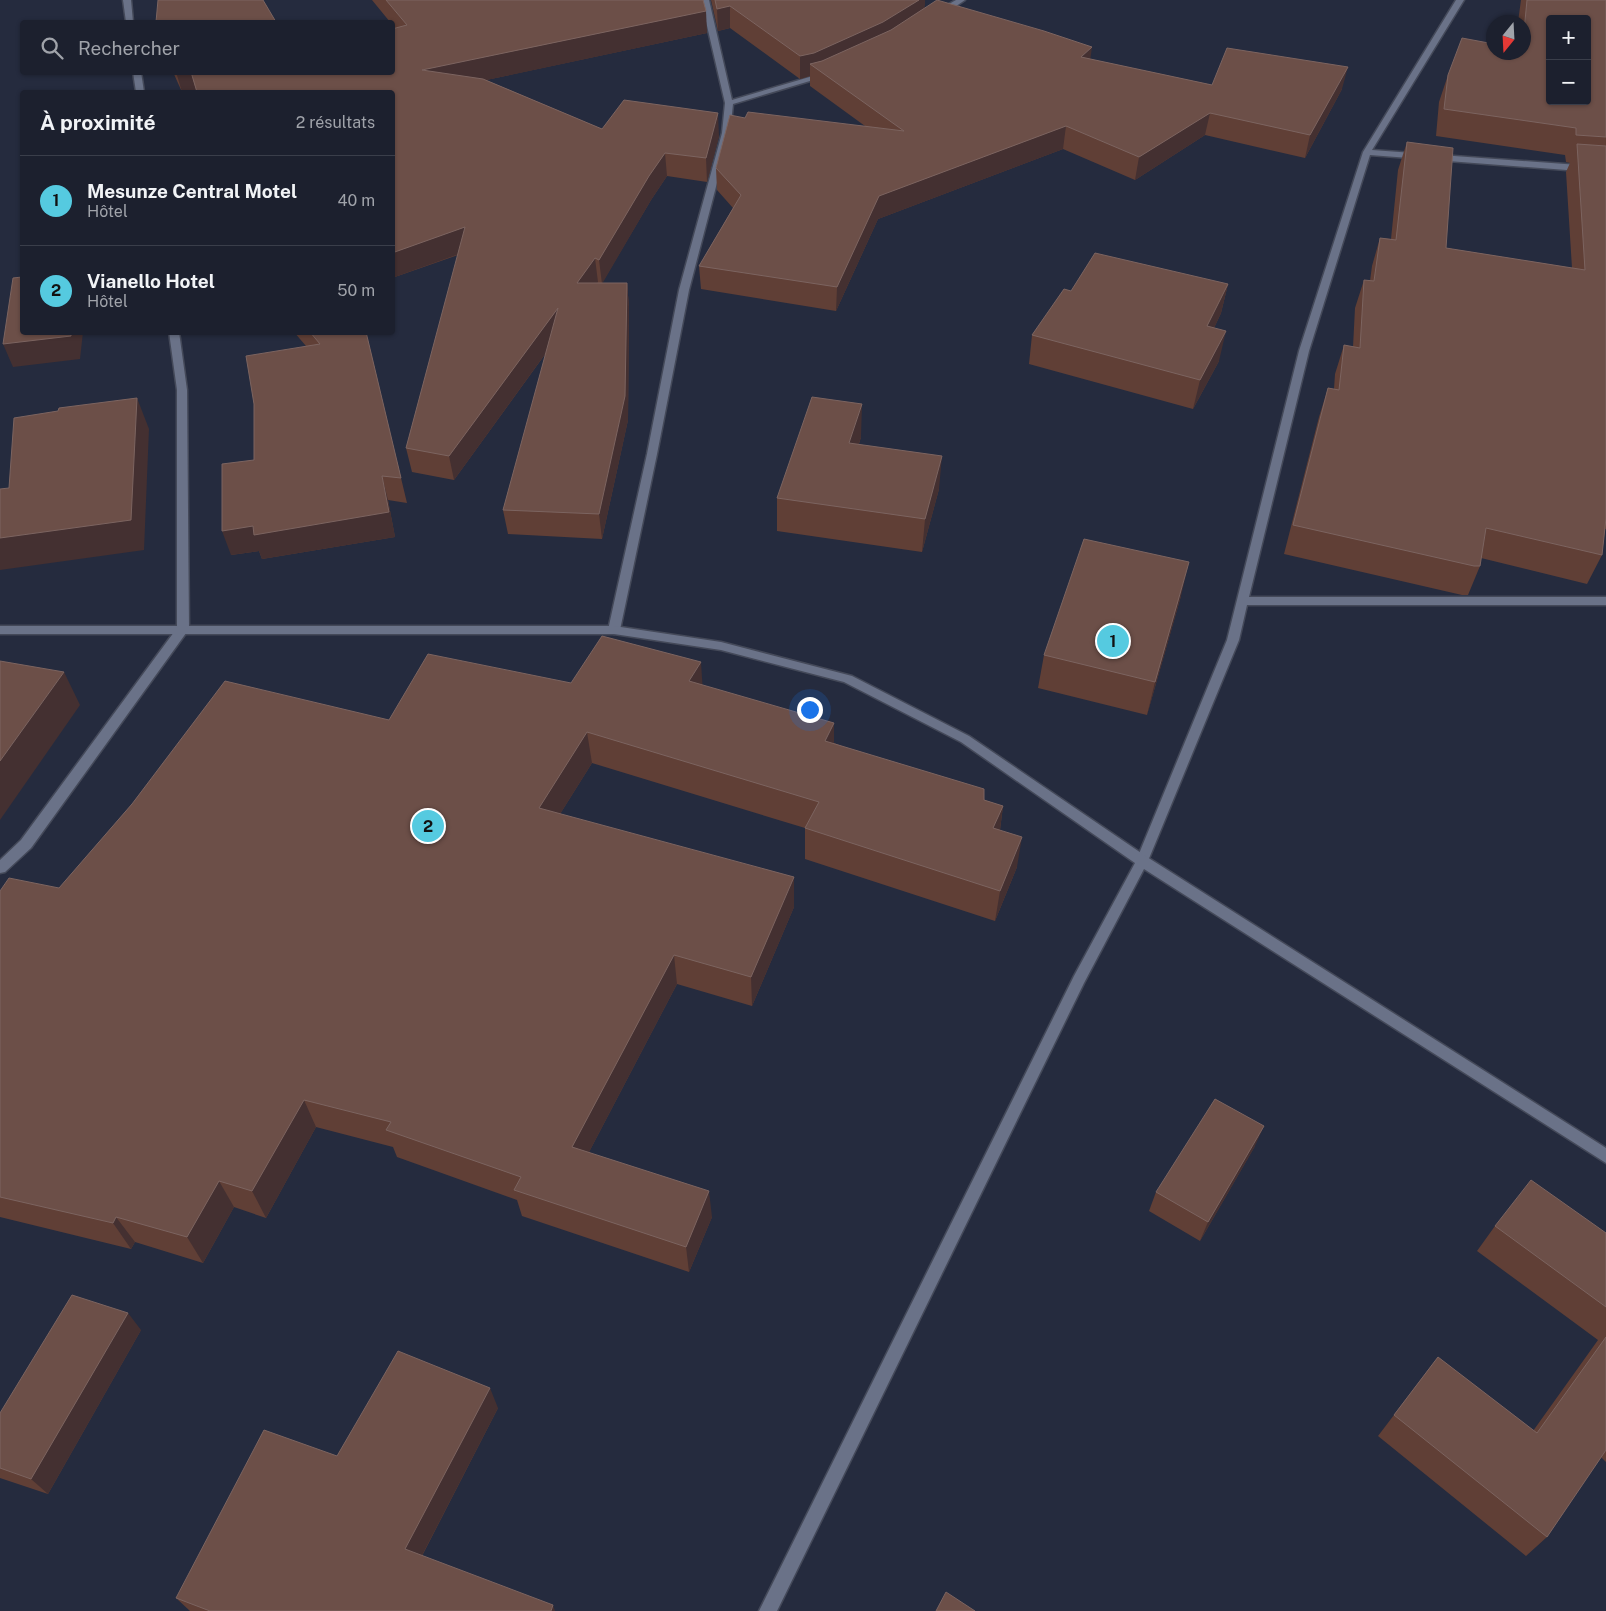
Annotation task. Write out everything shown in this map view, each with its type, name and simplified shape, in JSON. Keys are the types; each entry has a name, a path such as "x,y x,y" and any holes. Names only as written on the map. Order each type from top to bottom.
{"street":[{"path":"126,0 130,20"},
{"path":"614,630 652,454 684,290 726,133 729,103 705,0"},
{"path":"936,16 961,0"},
{"path":"768,1611 1079,980 1142,861 1233,640 1304,351 1367,152 1460,0"},
{"path":"729,103 818,79 835,71"},
{"path":"137,75 140,90"},
{"path":"1367,152 1606,170"},
{"path":"0,868 26,844 183,629 182,390 174,335"},
{"path":"1242,601 1606,601"},
{"path":"0,630 614,630 721,646 848,679 965,739 1142,861 1606,1156"}],"building":[{"path":"158,0 263,0 275,20 156,20"},
{"path":"386,0 703,0 706,11 422,70 483,79 602,129 624,100 718,113 706,158 665,153 649,176 599,260 595,258 577,283 627,283 625,396 599,514 503,510 558,308 449,456 406,448 465,227 395,252 395,90 196,90 192,75 395,75 395,28 407,25"},
{"path":"715,0 919,0 883,22 814,53 800,56 730,6 717,9"},
{"path":"937,0 1092,47 1081,57 1212,85 1227,48 1348,67 1310,135 1210,113 1139,157 1066,126 879,196 837,287 699,266 741,195 716,168 730,115 745,118 748,112 904,131 810,64 822,61 891,30"},
{"path":"1527,0 1606,0 1606,137 1576,135 1576,128 1444,109 1448,75 1462,38 1486,42 1486,60 1531,60 1531,15 1526,15"},
{"path":"1407,142 1453,148 1446,248 1585,270 1577,144 1606,146 1606,518 1602,555 1486,528 1480,566 1474,566 1293,525 1328,388 1339,390 1344,345 1360,348 1364,280 1374,281 1380,238 1396,240"},
{"path":"1095,253 1228,284 1207,326 1226,331 1200,380 1032,335 1064,289 1071,291"},
{"path":"20,277 20,335 71,336 3,344 13,278"},
{"path":"312,335 367,335 401,478 382,476 389,512 254,535 253,526 222,531 222,464 254,460 254,404 246,356 320,344"},
{"path":"812,397 862,404 849,443 942,456 925,519 777,498"},
{"path":"137,398 131,520 0,538 0,489 9,488 14,418 58,411 59,408"},
{"path":"1084,539 1189,562 1155,682 1044,655"},
{"path":"602,636 701,662 689,681 834,723 825,741 984,789 984,800 1003,806 993,828 1022,837 1000,891 805,828 819,802 587,732 539,808 794,877 751,977 674,955 572,1147 709,1191 686,1247 514,1190 521,1177 386,1130 391,1122 304,1100 252,1191 219,1181 187,1237 116,1217 113,1223 0,1197 0,891 9,878 59,888 132,804 225,681 389,720 428,654 571,683"},
{"path":"0,661 64,672 0,761"},
{"path":"1215,1099 1264,1126 1208,1222 1156,1192"},
{"path":"1531,1180 1606,1233 1606,1307 1495,1226"},
{"path":"72,1295 128,1313 31,1479 0,1468 0,1413"},
{"path":"1606,1337 1606,1450 1547,1537 1394,1415 1438,1357 1537,1433"},
{"path":"398,1351 490,1388 405,1549 553,1605 551,1611 210,1611 176,1598 264,1430 337,1456"},
{"path":"946,1592 975,1611 936,1611"}],"place":[{"name":"Mesunze Central Motel","path":"1113,641"},
{"name":"Vianello Hotel","path":"428,826"}]}
